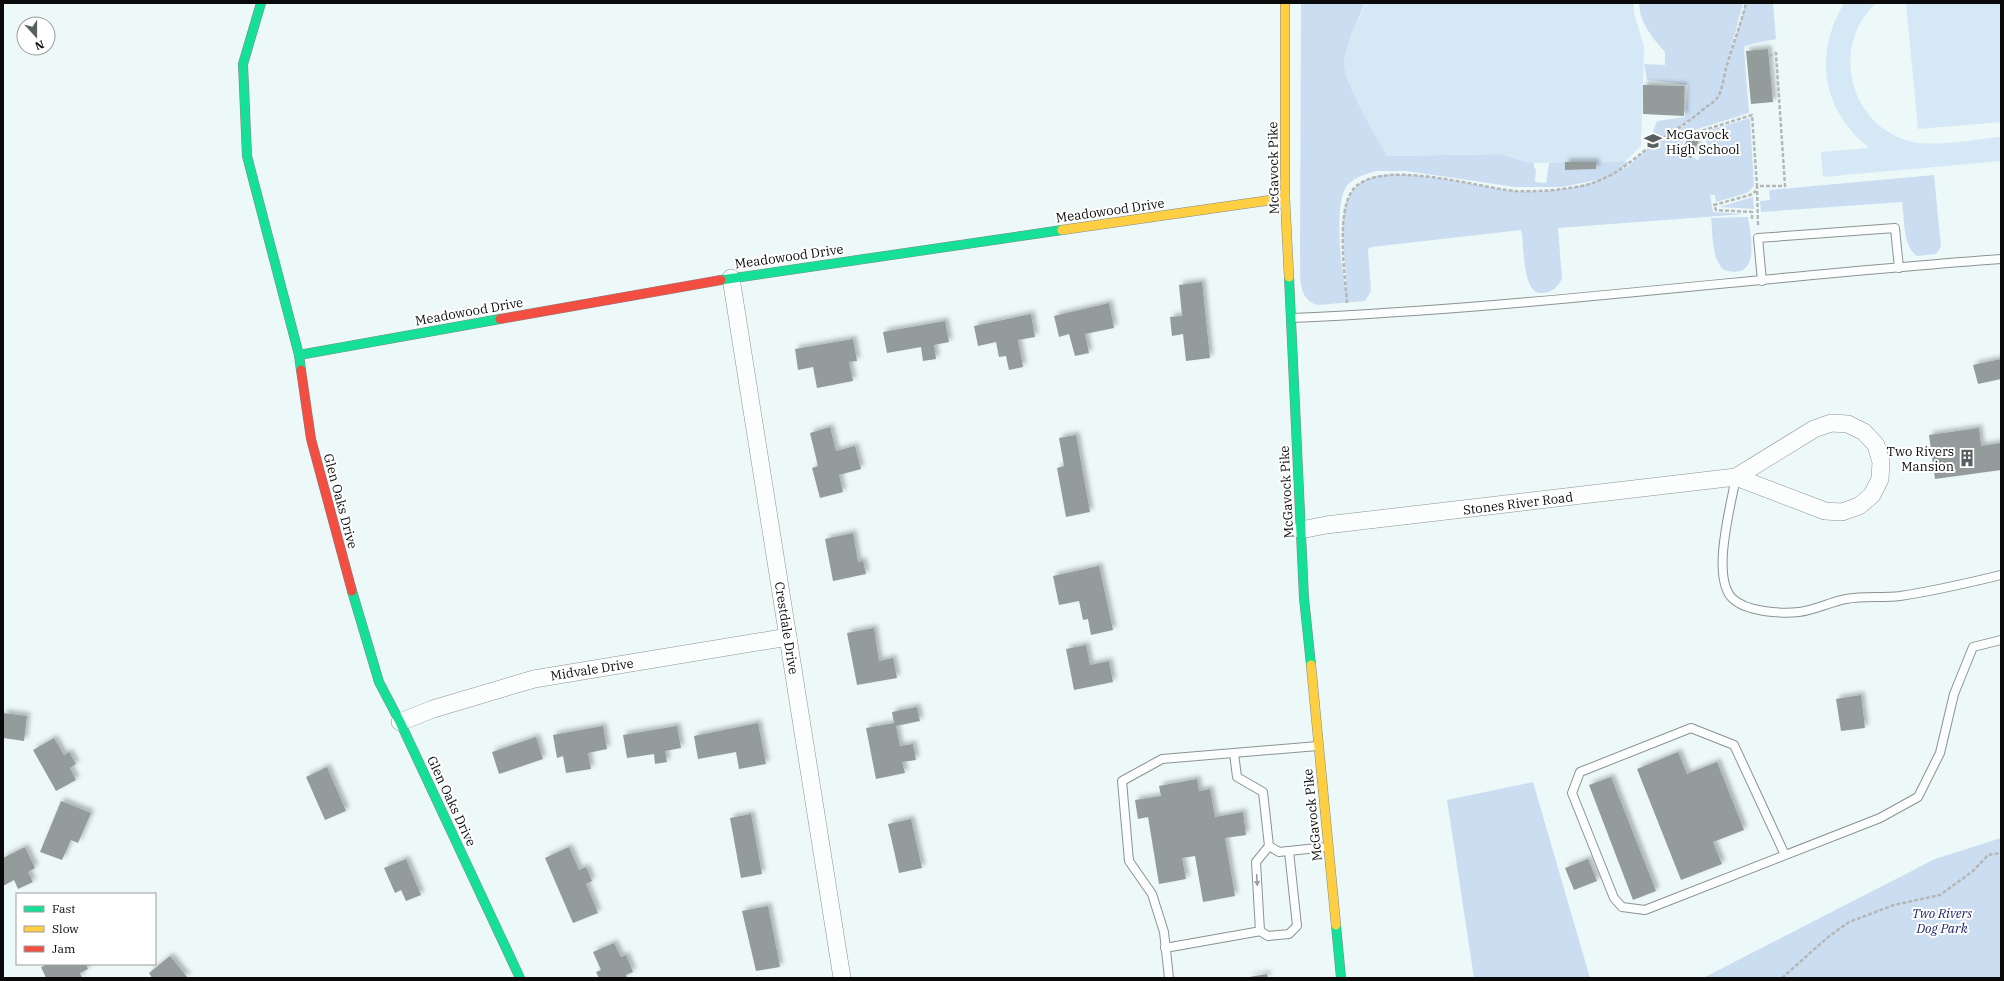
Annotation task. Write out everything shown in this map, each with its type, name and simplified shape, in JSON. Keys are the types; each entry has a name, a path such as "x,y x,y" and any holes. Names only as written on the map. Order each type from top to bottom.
{"street":[{"name":"Glen Oaks Drive","path":"261,3 243,64 247,156 299,355 311,439 350,584 379,682 400,722 520,978"},
{"name":"McGavock Pike","path":"1285,3 1285,198 1300,530 1304,598 1341,978"},
{"name":"Meadowood Drive","path":"299,355 731,278 1285,198"},
{"name":"Crestdale Drive","path":"731,278 842,978"},
{"path":"1831,423 1848,424 1864,432 1876,445 1881,462 1880,479 1872,495 1859,506 1842,512 1825,511 1736,477 1814,429 1831,423"},
{"name":"Stones River Road","path":"1300,530 1326,525 1736,477"},
{"name":"Midvale Drive","path":"400,722 433,709 534,679 788,637"}],"lane":[{"path":"1762,281 1758,238 1895,228 1899,268"},
{"path":"1291,318 1560,300 2001,259"},
{"path":"1736,477 1721,563 1726,586 1732,598 1745,606 1769,612 1800,612 1846,599 1905,595 1948,588 2001,575"},
{"path":"1785,855 1734,745 1709,734 1691,728 1580,772 1574,784 1572,793 1614,898 1622,908 1645,910 1880,818 1918,797 1940,753 1954,694 1973,647 2001,640"},
{"path":"1169,978 1164,932 1152,894 1129,861 1122,781 1162,759 1318,746"},
{"path":"1234,753 1237,777 1263,792 1269,846 1256,862 1261,931"},
{"path":"1269,846 1279,852 1328,846"},
{"path":"1165,948 1261,931 1268,936 1289,934 1297,926 1289,851"}],"path":[{"path":"1348,315 1343,253 1344,211 1352,191 1360,183 1368,178 1391,174 1428,177 1514,191 1535,191 1585,185 1609,177 1626,167 1651,146 1688,123 1718,98 1746,3"},
{"path":"1757,186 1785,186 1776,53 1769,56"},
{"path":"1694,138 1698,132 1752,115 1757,186 1758,238"},
{"path":"1752,219 1752,212 1716,210 1714,205 1750,195 1757,191"},
{"path":"1782,978 1828,937 1849,922 1894,905 1940,895 1973,871 1988,855 2001,853"}],"green space":[{"path":"1301,3 1365,3 1350,38 1348,80 1387,156 1500,154 1534,163 1534,168 1536,169 1535,182 1546,183 1549,163 1565,161 1565,170 1595,169 1596,162 1630,162 1618,171 1627,167 1651,146 1691,120 1647,148 1657,121 1685,117 1688,85 1647,80 1644,64 1665,65 1665,52 1644,24 1639,3 1743,3 1722,83 1746,3 1773,3 1776,39 1755,43 1744,47 1749,113 1687,133 1679,151 1698,160 1707,141 1698,136 1700,133 1750,118 1754,186 1747,193 1716,202 1715,195 1710,195 1713,212 1745,214 1558,228 1562,278 1559,284 1550,292 1543,293 1536,292 1527,278 1521,230 1372,247 1368,249 1371,291 1365,301 1318,305 1311,302 1306,298 1301,285","holes":["1376,171 1406,171 1515,187 1562,187 1597,180 1568,188 1523,192 1439,178 1398,174 1381,175 1367,179 1352,193 1344,212 1343,242 1346,271 1346,291 1342,268 1339,222 1342,196 1346,187 1355,179"]},
{"path":"1934,175 1941,247 1936,254 1917,256 1912,251 1906,239 1902,202 1761,212 1760,201 1770,200 1769,190"},
{"path":"1753,197 1754,209 1719,207"},
{"path":"1748,217 1751,236 1751,256 1749,264 1744,269 1736,272 1724,270 1715,253 1711,218"},
{"path":"1533,782 1590,978 1474,978 1447,800"},
{"name":"Two Rivers Dog Park","path":"2001,838 2001,978 1703,978 1935,859"}],"shaded area":[{"path":"1366,3 1634,3 1634,13 1644,46 1641,146 1625,162 1529,163 1500,154 1387,156 1354,94 1345,70 1345,53"},
{"path":"1844,3 1876,3 1862,21 1853,41 1850,62 1853,83 1861,103 1874,120 1891,134 1913,142 1933,144 2001,137 2001,161 1823,177 1821,152 1869,148 1853,133 1841,116 1832,99 1827,81 1826,62 1828,43 1834,23"},
{"path":"1906,3 2001,3 2001,122 1918,129"}],"building":[{"path":"1768,49 1773,102 1751,104 1746,51"},
{"path":"1643,85 1684,86 1684,116 1643,114"},
{"path":"1689,135 1699,140 1691,158 1681,153"},
{"path":"1565,162 1596,162 1596,169 1565,170"},
{"path":"1202,282 1210,358 1186,361 1183,334 1172,336 1170,317 1182,316 1179,285"},
{"path":"1109,303 1114,328 1085,334 1089,353 1075,356 1069,334 1059,337 1054,316"},
{"path":"1031,314 1035,337 1018,340 1023,367 1009,370 1006,356 999,357 996,342 978,346 974,326"},
{"path":"945,321 949,342 934,345 936,359 923,361 921,347 887,353 883,332"},
{"path":"853,339 857,361 849,362 853,381 817,388 813,367 798,370 795,349"},
{"path":"2001,359 2001,379 1978,384 1973,365"},
{"path":"830,427 836,451 855,446 861,469 839,475 843,492 820,498 812,468 818,466 810,433"},
{"name":"Two Rivers Mansion","path":"1979,428 1981,446 2001,443 2001,470 1935,479 1929,435"},
{"path":"1076,435 1090,512 1066,517 1057,468 1064,466 1059,438"},
{"path":"853,533 858,562 863,561 866,574 833,581 825,539"},
{"path":"1099,566 1113,630 1091,635 1088,619 1083,620 1079,601 1059,605 1053,576"},
{"path":"874,628 879,661 893,658 897,678 857,685 847,633"},
{"path":"1086,645 1090,665 1109,661 1113,682 1074,690 1066,649"},
{"path":"1861,695 1865,728 1841,731 1836,699"},
{"path":"917,707 920,721 896,726 900,746 913,744 916,760 902,762 905,773 876,779 866,728 894,723 892,712"},
{"path":"3,713 27,716 24,741 3,738"},
{"path":"758,723 766,764 739,769 736,752 698,759 694,736"},
{"path":"603,726 607,749 588,753 591,769 566,773 563,756 557,758 553,735"},
{"path":"677,726 681,748 665,751 667,762 655,764 654,754 627,758 623,735"},
{"path":"536,737 543,759 499,774 492,752"},
{"path":"54,738 64,755 69,752 76,764 70,768 76,780 56,791 33,750"},
{"path":"1678,752 1687,774 1717,762 1744,830 1713,842 1722,864 1681,880 1637,769"},
{"path":"327,767 346,811 325,820 306,777"},
{"path":"1611,777 1656,891 1633,900 1589,785"},
{"path":"1197,779 1199,791 1210,789 1215,817 1243,812 1246,835 1225,838 1235,896 1203,902 1195,856 1182,858 1186,879 1159,884 1148,817 1138,819 1135,800 1161,796 1159,786"},
{"path":"61,801 91,813 78,843 71,840 62,860 40,852"},
{"path":"751,814 762,874 741,878 730,818"},
{"path":"911,819 922,868 899,873 888,824"},
{"path":"25,847 35,868 28,872 33,882 18,889 14,880 3,886 3,858"},
{"path":"569,847 579,870 586,867 592,881 586,884 598,913 573,923 545,858"},
{"path":"406,859 421,895 406,901 401,890 395,893 384,868"},
{"path":"1588,859 1597,881 1574,890 1565,868"},
{"path":"768,906 780,967 756,971 742,911"},
{"path":"614,943 621,957 626,955 633,972 626,975 627,978 599,978 596,972 601,970 593,952"},
{"path":"170,956 188,978 152,978 149,973"},
{"path":"46,965 86,965 88,969 80,973 82,978 46,978 41,967"},
{"path":"1267,974 1268,978 1249,978 1249,977"}],"traffic: fast":[{"path":"261,3 243,64 247,156 299,355 301,370"},
{"path":"721,280 1062,230"},
{"path":"1289,277 1304,598 1311,665"},
{"path":"299,355 500,319"},
{"path":"352,591 379,682 400,722 520,978"},
{"path":"1336,925 1341,978"}],"traffic: slow":[{"path":"1285,3 1285,198 1289,277"},
{"path":"1062,230 1285,198"},
{"path":"1311,665 1336,925"}],"traffic: jam":[{"path":"500,319 721,280"},
{"path":"301,370 311,439 352,591"}],"place":[{"name":"McGavock High School","path":"1653,141"},
{"name":"Two Rivers Mansion","path":"1967,458"}]}
